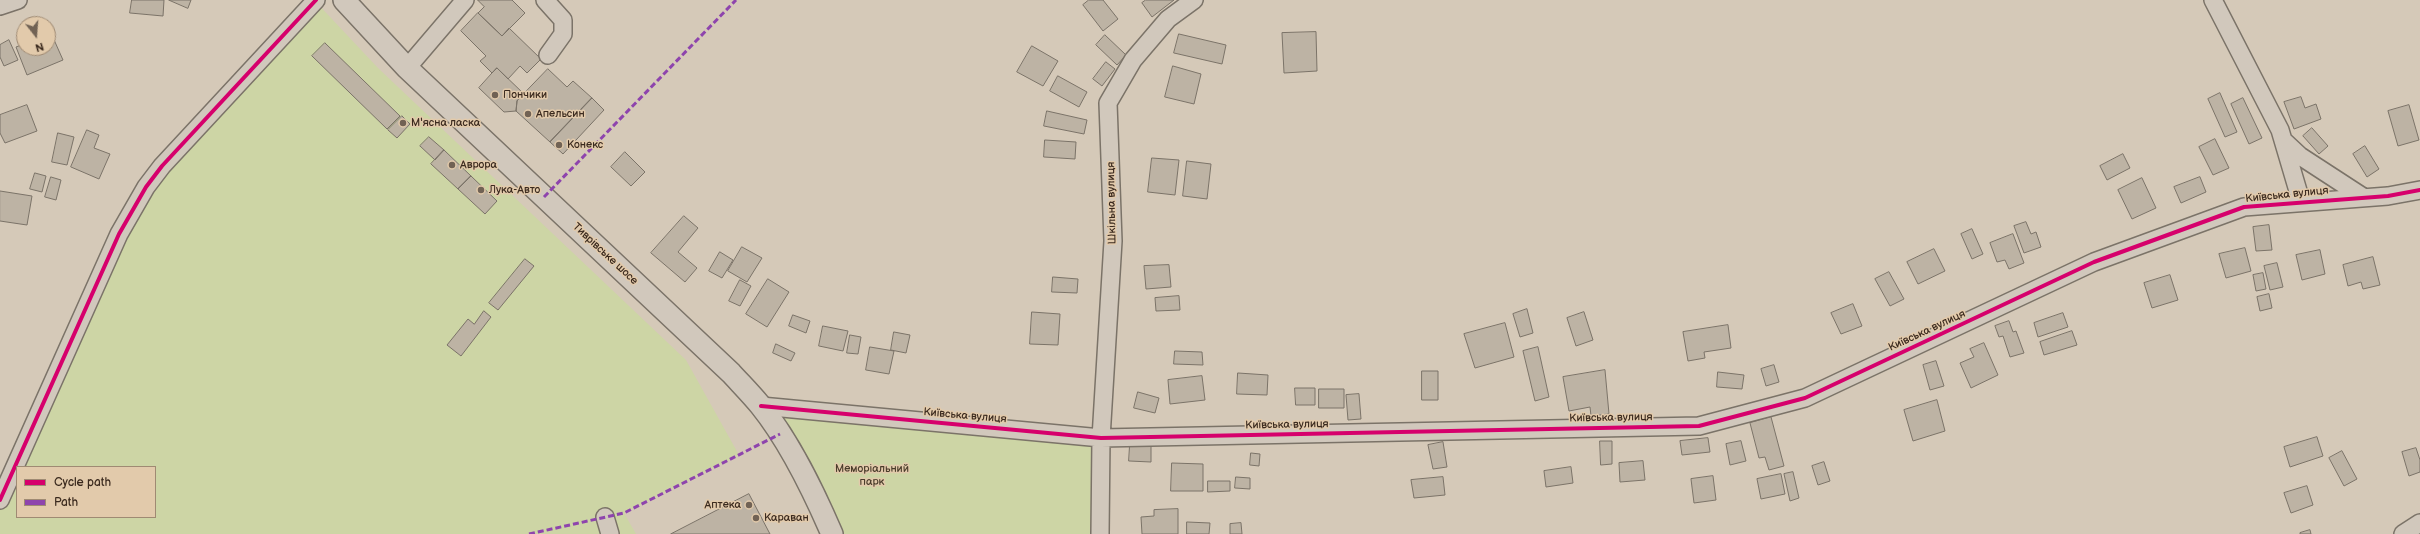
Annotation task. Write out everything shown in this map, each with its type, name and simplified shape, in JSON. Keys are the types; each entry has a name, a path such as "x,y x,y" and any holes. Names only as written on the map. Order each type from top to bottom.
{"main road":[{"name":"Тиврівське шосе","path":"344,0 406,68 698,341 761,406 801,470 832,534"}],"street":[{"path":"0,6 18,0"},
{"path":"0,500 116,240 146,187 162,166 315,0"},
{"path":"406,68 465,0"},
{"path":"545,0 563,20 562,34 548,55"},
{"name":"Шкільна вулиця","path":"1100,534 1101,438 1113,241 1108,103 1133,60 1168,19 1194,0"},
{"path":"2213,0 2284,140 2301,201"},
{"path":"2284,140 2300,156 2364,197"},
{"name":"Київська вулиця","path":"761,406 1101,438 1699,426 1805,398 2094,262 2244,207 2301,201 2388,196 2420,190"},
{"path":"605,517 610,534"},
{"path":"2403,534 2420,523"}],"green space":[{"path":"315,1 378,68 686,360 739,455 624,513 636,534 0,534 0,500 132,211"},
{"name":"Меморіальний парк","path":"761,406 1101,438 1100,534 832,534"}],"building":[{"path":"132,0 164,0 163,16 130,13"},
{"path":"169,0 191,0 188,8"},
{"path":"478,0 512,0 525,13 502,36 478,13 484,7"},
{"path":"1089,0 1103,0 1118,19 1103,31 1083,5"},
{"path":"1146,0 1174,0 1152,17 1142,3"},
{"path":"478,13 502,36 509,28 541,59 527,73 520,66 508,79 497,68 492,73 480,61 486,56 461,31"},
{"path":"1316,32 1317,71 1284,73 1282,33"},
{"path":"1179,34 1226,45 1222,64 1174,53"},
{"path":"1105,35 1126,55 1117,65 1096,45"},
{"path":"9,40 18,60 4,66 0,57 0,45"},
{"path":"325,43 400,116 387,129 312,56"},
{"path":"56,44 63,60 27,75 20,56 56,56"},
{"path":"1032,46 1058,61 1043,86 1017,72"},
{"path":"1106,62 1115,69 1102,86 1093,79"},
{"path":"1173,66 1201,74 1194,104 1165,97"},
{"path":"497,68 524,94 517,101 516,111 504,112 479,88"},
{"path":"548,69 567,87 573,81 592,98 550,142 516,111 517,101"},
{"path":"1058,76 1087,92 1079,107 1050,91"},
{"path":"2220,93 2237,132 2225,137 2208,99"},
{"path":"2301,97 2305,108 2316,104 2321,119 2294,129 2284,102"},
{"path":"592,98 604,110 563,154 550,142"},
{"path":"2243,98 2262,138 2249,144 2231,104"},
{"path":"27,105 37,131 5,143 0,133 0,115"},
{"path":"2409,105 2419,140 2398,146 2388,111"},
{"path":"1047,111 1087,120 1084,134 1044,126"},
{"path":"402,116 410,124 397,138 388,130"},
{"path":"2312,128 2328,146 2319,154 2303,136"},
{"path":"87,130 99,135 94,148 110,154 99,179 71,167"},
{"path":"58,133 74,137 67,165 52,162"},
{"path":"429,137 444,150 435,160 420,146"},
{"path":"2215,139 2229,168 2213,175 2199,147"},
{"path":"1045,140 1076,142 1075,159 1044,157"},
{"path":"2365,146 2379,169 2367,177 2353,154"},
{"path":"444,150 471,176 458,189 431,164"},
{"path":"625,152 645,172 631,186 611,167"},
{"path":"2123,154 2130,168 2107,180 2100,166"},
{"path":"1152,158 1179,160 1175,195 1148,192"},
{"path":"1187,161 1211,164 1207,199 1183,196"},
{"path":"35,173 46,176 42,192 30,189"},
{"path":"471,176 497,201 485,214 458,189"},
{"path":"51,177 61,180 56,200 45,197"},
{"path":"2200,177 2206,192 2181,203 2174,187"},
{"path":"2142,178 2156,208 2132,219 2118,190"},
{"path":"0,191 32,196 27,225 0,221"},
{"path":"684,216 698,228 678,252 697,268 685,282 651,253"},
{"path":"2026,222 2031,234 2036,232 2041,247 2024,253 2014,226"},
{"path":"2269,225 2272,250 2256,251 2253,227"},
{"path":"1972,229 1983,254 1972,259 1961,234"},
{"path":"2013,234 2024,263 2009,269 2005,260 1997,262 1990,243"},
{"path":"742,247 762,258 747,282 728,271"},
{"path":"2245,248 2251,271 2226,278 2219,254"},
{"path":"1934,249 1945,271 1918,284 1907,262"},
{"path":"2320,250 2325,274 2302,280 2296,255"},
{"path":"720,252 733,260 722,278 709,271"},
{"path":"2373,257 2380,285 2363,289 2361,282 2348,286 2343,265"},
{"path":"525,259 534,266 498,310 489,303"},
{"path":"2277,263 2283,287 2270,290 2264,266"},
{"path":"1169,265 1171,287 1146,289 1144,266"},
{"path":"1889,272 1904,299 1890,306 1875,279"},
{"path":"2263,273 2266,289 2256,291 2253,275"},
{"path":"2170,275 2178,300 2152,308 2144,283"},
{"path":"1053,277 1078,279 1077,293 1052,292"},
{"path":"768,279 789,292 767,327 746,314"},
{"path":"740,280 751,286 740,306 729,301"},
{"path":"2269,294 2272,308 2260,311 2257,297"},
{"path":"1179,296 1180,310 1156,311 1155,298"},
{"path":"1853,304 1862,326 1841,334 1831,313"},
{"path":"1527,309 1533,333 1520,337 1513,314"},
{"path":"484,311 491,317 461,356 447,345 468,319 474,324"},
{"path":"1032,312 1060,314 1058,345 1030,344"},
{"path":"1584,312 1593,340 1576,346 1567,318"},
{"path":"2063,313 2068,327 2038,337 2034,323"},
{"path":"793,315 810,321 806,333 789,326"},
{"path":"2009,321 2013,332 2016,331 2024,353 2010,357 2003,336 1999,337 1995,326"},
{"path":"1505,323 1514,357 1475,368 1464,334"},
{"path":"1728,325 1731,348 1704,352 1705,358 1688,361 1683,332"},
{"path":"823,326 848,331 843,351 819,346"},
{"path":"2072,331 2077,345 2044,355 2040,342"},
{"path":"894,332 910,335 906,353 891,350"},
{"path":"850,335 861,337 858,354 847,353"},
{"path":"1984,343 1998,375 1971,388 1960,363 1974,357 1970,349"},
{"path":"776,344 795,353 791,361 773,353"},
{"path":"870,347 894,351 889,374 866,370"},
{"path":"1538,347 1549,397 1535,401 1523,351"},
{"path":"1175,351 1202,352 1203,365 1174,364"},
{"path":"1936,361 1944,386 1930,390 1923,365"},
{"path":"1774,365 1779,382 1766,386 1761,369"},
{"path":"1605,370 1609,414 1591,416 1590,407 1569,411 1563,377"},
{"path":"1422,371 1438,371 1438,400 1422,400"},
{"path":"1718,372 1744,375 1742,389 1717,387"},
{"path":"1238,373 1268,375 1267,395 1237,394"},
{"path":"1202,376 1205,400 1170,404 1168,380"},
{"path":"1295,388 1315,388 1315,405 1296,405"},
{"path":"1319,389 1344,389 1344,408 1319,408"},
{"path":"1138,392 1159,398 1155,413 1134,408"},
{"path":"1359,394 1361,419 1348,420 1346,395"},
{"path":"1937,400 1945,431 1913,441 1904,410"},
{"path":"1771,417 1784,466 1769,470 1765,457 1759,458 1750,423"},
{"path":"2317,437 2323,456 2290,467 2284,447"},
{"path":"1708,438 1710,452 1682,455 1680,441"},
{"path":"1600,441 1612,441 1612,464 1601,465"},
{"path":"1741,441 1746,461 1730,465 1726,444"},
{"path":"1443,442 1447,467 1433,469 1428,445"},
{"path":"1130,445 1151,446 1151,462 1129,461"},
{"path":"2416,448 2420,460 2420,472 2409,476 2402,452"},
{"path":"2342,451 2357,479 2344,486 2329,458"},
{"path":"1251,453 1260,454 1259,466 1250,465"},
{"path":"1643,461 1645,480 1620,482 1619,463"},
{"path":"1824,462 1830,481 1818,485 1812,466"},
{"path":"1172,463 1203,464 1203,491 1171,491"},
{"path":"1571,467 1573,483 1546,487 1544,471"},
{"path":"1793,472 1799,498 1790,501 1784,474"},
{"path":"1781,474 1785,494 1761,499 1757,479"},
{"path":"1713,476 1716,500 1694,503 1691,479"},
{"path":"1236,477 1250,478 1250,489 1235,488"},
{"path":"1443,477 1445,495 1414,498 1411,480"},
{"path":"1208,481 1230,481 1230,491 1208,492"},
{"path":"2307,486 2313,505 2291,513 2284,493"},
{"path":"749,494 770,534 671,534"},
{"path":"1178,509 1178,534 1142,534 1141,517 1154,516 1154,510"},
{"path":"1187,522 1210,523 1209,534 1187,534"},
{"path":"1241,523 1242,534 1230,534 1230,524"},
{"path":"2310,530 2311,534 2300,534 2300,533"}],"marked path":[{"path":"544,197 736,0"},
{"path":"529,534 624,513 780,434"}],"cycle path":[{"path":"0,500 119,234 146,187 162,166 316,0"},
{"path":"761,406 1101,438 1699,426 1805,398 2094,262 2244,207 2388,196 2420,190"}],"place":[{"name":"Пончики","path":"495,95"},
{"name":"Апельсин","path":"528,114"},
{"name":"М'ясна ласка","path":"403,123"},
{"name":"Конекс","path":"559,145"},
{"name":"Аврора","path":"452,165"},
{"name":"Лука-Авто","path":"481,190"},
{"name":"Аптека","path":"749,505"},
{"name":"Караван","path":"756,518"}]}
